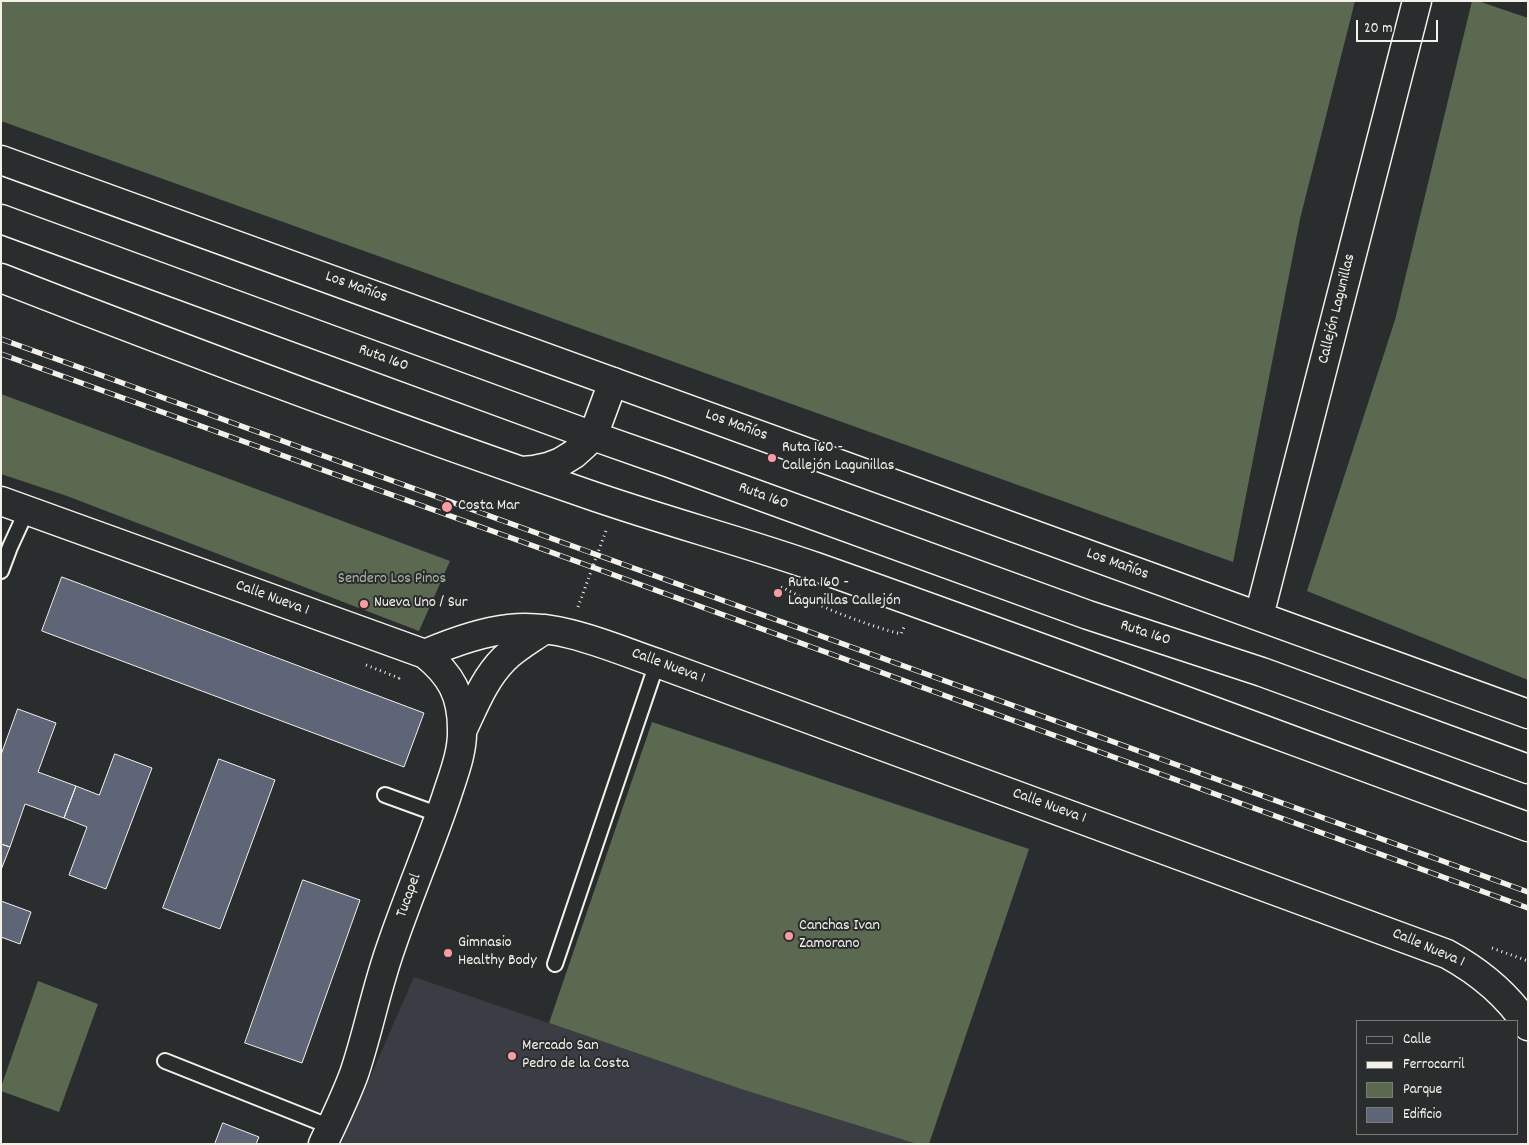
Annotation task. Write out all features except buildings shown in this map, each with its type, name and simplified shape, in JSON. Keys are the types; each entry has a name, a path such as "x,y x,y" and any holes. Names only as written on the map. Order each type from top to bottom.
{"main road":[{"name":"Callejón Lagunillas","path":"1259,616 1416,1"},
{"name":"Los Mañíos","path":"1,160 1528,714"},
{"name":"Ruta 160","path":"1,219 1088,615 1262,672 1528,769"},
{"path":"1,278 158,339 520,471 634,510 813,566 1528,827"},
{"path":"520,471 541,469 562,462 574,454 593,436 613,382"},
{"name":"Calle Nueva 1","path":"1,502 28,510 425,654 464,639 510,629 557,631 657,663 1446,954 1466,965 1491,983 1503,994 1528,1026"},
{"path":"462,731 486,682 502,661 514,650 557,631"},
{"name":"Tucapel","path":"327,1136 354,1073 391,948 459,756 462,731 461,709 458,697 446,674 425,654"}],"lane":[{"path":"1,571 28,510"},
{"path":"555,964 657,663"},
{"path":"385,795 440,814"},
{"path":"165,1062 327,1136"}],"path":[{"path":"557,631 608,526"}],"shaded area":[{"name":"Mercado San Pedro de la Costa","path":"414,977 741,1089 917,1144 341,1144"}],"green space":[{"path":"1,1 1355,1 1300,219 1233,562 1,121"},
{"path":"1472,1 1478,1 1528,18 1528,680 1307,591 1395,320"},
{"name":"Sendero Los Pinos","path":"1,394 450,561 419,631 67,496 1,474"},
{"name":"Canchas Ivan Zamorano","path":"652,722 1029,849 929,1144 917,1144 741,1089 549,1023"},
{"path":"38,981 98,1004 59,1112 1,1091"}],"railway":[{"path":"1,339 1528,892"},
{"path":"1,354 1528,908"}],"place":[{"name":"Ruta 160 - Callejón Lagunillas","path":"772,458"},
{"name":"Costa Mar","path":"447,507"},
{"name":"Ruta 160 - Lagunillas Callejón","path":"778,593"},
{"name":"Nueva Uno / Sur","path":"364,604"},
{"name":"Canchas Ivan Zamorano","path":"789,936"},
{"name":"Gimnasio Healthy Body","path":"448,953"},
{"name":"Mercado San Pedro de la Costa","path":"512,1056"}]}
